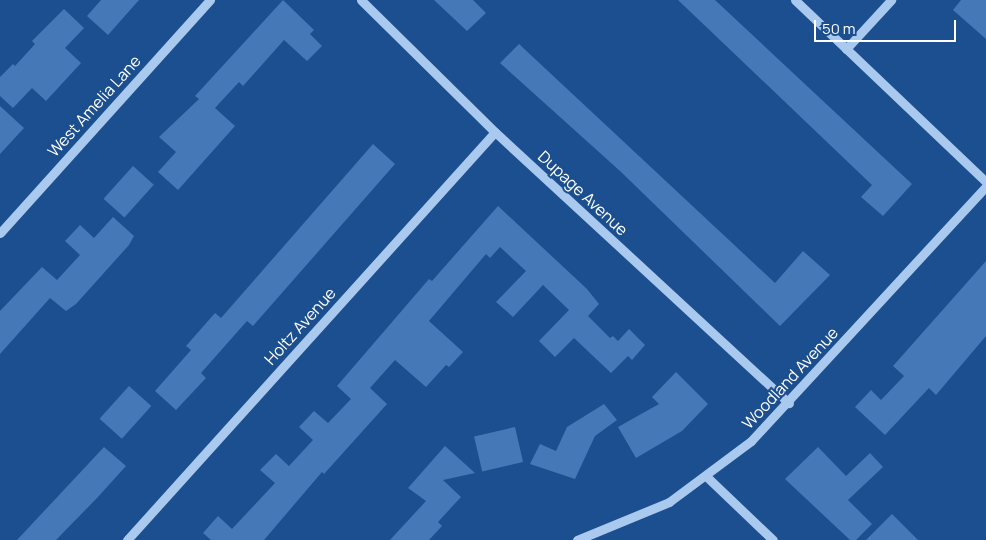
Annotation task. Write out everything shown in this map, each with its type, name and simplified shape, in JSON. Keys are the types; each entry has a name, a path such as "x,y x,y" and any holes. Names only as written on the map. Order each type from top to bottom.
{"street":[{"name":"West Amelia Lane","path":"0,233 210,0"},
{"name":"Dupage Avenue","path":"362,0 495,132 789,404"},
{"path":"795,0 986,182"},
{"path":"846,49 891,0"},
{"name":"Holtz Avenue","path":"127,540 495,132"},
{"name":"Woodland Avenue","path":"578,540 663,505 707,477 789,404 986,186"},
{"path":"707,477 773,540"}],"building":[{"path":"101,0 139,0 108,35 87,16"},
{"path":"283,0 314,30 310,34 322,46 307,61 284,40 243,86 239,82 215,108 235,126 178,190 158,172 176,152 159,137 199,99 195,96"},
{"path":"434,0 473,0 486,13 467,31"},
{"path":"678,0 715,0 912,184 883,216 861,197 872,185"},
{"path":"961,0 986,0 986,39 953,10"},
{"path":"64,9 84,28 65,48 81,63 46,101 32,88 13,108 0,96 0,77 13,64 15,66 35,44 32,41"},
{"path":"519,44 775,283 803,251 830,275 780,326 620,171 500,63"},
{"path":"0,106 24,128 0,154"},
{"path":"373,144 395,164 253,326 247,321 201,373 206,378 176,410 155,391 191,350 186,346 215,313 221,318"},
{"path":"133,166 154,185 124,217 104,199"},
{"path":"498,206 587,289 599,304 588,316 610,338 613,336 618,341 629,329 645,345 632,360 628,356 611,373 574,338 555,357 539,341 569,310 543,285 513,317 496,302 526,271 500,247 490,258 486,254 429,321 463,352 449,367 446,365 426,387 395,360 370,388 387,404 324,474 322,472 264,540 211,540 203,533 218,516 232,529 275,483 260,470 276,454 289,466 313,440 299,427 314,411 328,423 351,399 337,386 429,279 432,281"},
{"path":"113,217 134,236 129,245 76,304 66,311 50,298 0,354 0,311 42,267 57,280 80,255 65,241 80,225 94,238"},
{"path":"986,261 986,336 936,395 929,388 885,435 855,407 871,390 881,400 904,376 893,366"},
{"path":"676,372 708,404 682,431 636,458 618,427 659,404 652,397"},
{"path":"129,386 151,406 122,439 100,419"},
{"path":"604,404 617,420 595,436 575,479 530,464 540,444 556,451 567,427"},
{"path":"515,427 523,462 482,472 474,436"},
{"path":"445,446 475,473 443,480 461,497 438,522 442,526 429,540 390,540 426,501 408,488"},
{"path":"104,447 126,466 97,498 56,540 17,540"},
{"path":"818,447 846,476 870,453 883,467 848,500 872,524 856,540 850,540 785,479"},
{"path":"892,514 918,540 866,540"}]}
